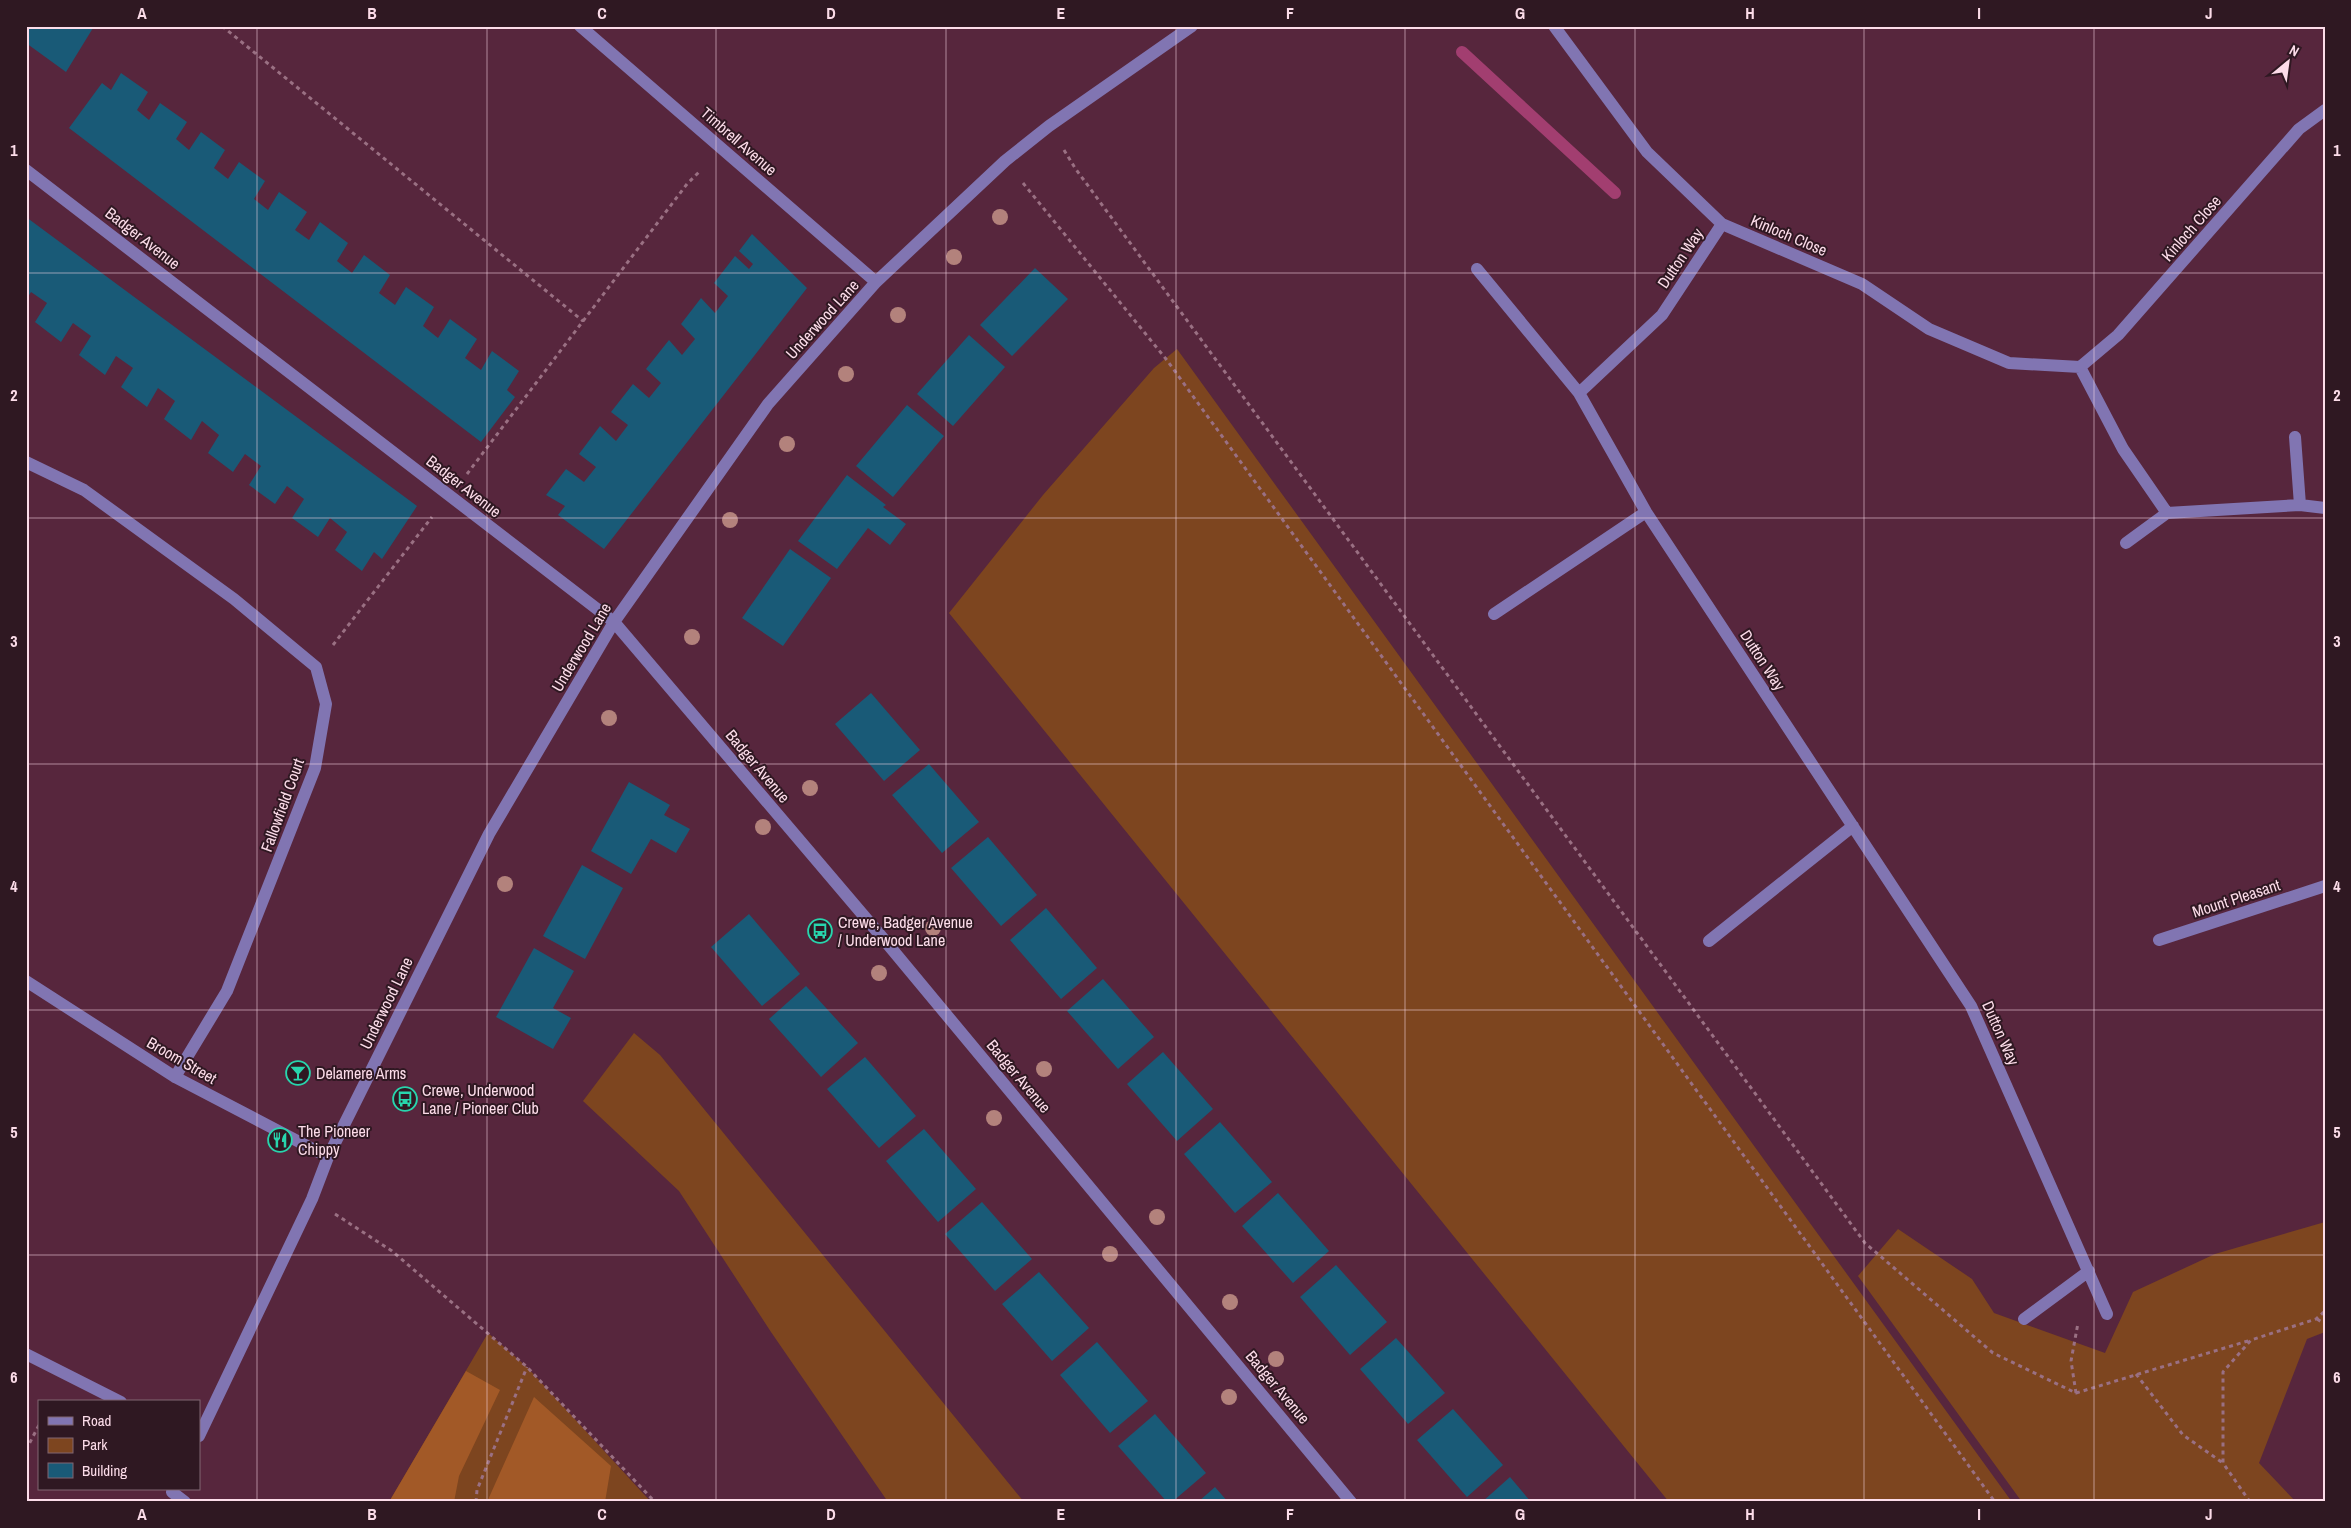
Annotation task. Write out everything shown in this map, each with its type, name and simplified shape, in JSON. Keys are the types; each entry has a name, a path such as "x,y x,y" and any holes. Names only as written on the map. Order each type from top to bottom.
{"street":[{"name":"Timbrell Avenue","path":"580,26 876,282"},
{"name":"Underwood Lane","path":"200,1434 312,1199 328,1157 489,834 614,622 768,404 876,282 1005,161 1049,126 1192,26"},
{"name":"Kinloch Close","path":"1554,26 1648,152 1722,224 1862,284 1929,329 2010,363 2080,367 2118,335 2299,129 2325,110"},
{"name":"Badger Avenue","path":"26,170 614,622 882,936 1351,1502"},
{"name":"Dutton Way","path":"1579,393 1662,315 1722,224"},
{"name":"Dutton Way","path":"1477,269 1579,393 1646,512 1972,1006 2107,1314"},
{"path":"2080,367 2123,449 2167,513"},
{"path":"2295,437 2300,505"},
{"path":"26,462 84,490 234,599 316,667"},
{"path":"2126,543 2167,513 2300,505 2325,508"},
{"path":"1494,614 1646,512"},
{"name":"Fallowfield Court","path":"175,1077 227,991 315,768 326,704 316,667"},
{"path":"1710,941 1853,826"},
{"name":"Mount Pleasant","path":"2159,940 2324,889"},
{"name":"Broom Street","path":"26,981 175,1077 328,1157"},
{"path":"2024,1319 2089,1271"},
{"path":"26,1354 117,1400"},
{"path":"171,1494 185,1502"}],"path":[{"path":"222,26 583,321"},
{"path":"1049,126 1075,168 1865,1243 1993,1353 2076,1393 2316,1319 2325,1311"},
{"path":"316,667 450,495 686,184 722,148"},
{"path":"1005,161 1166,359 1994,1502"},
{"path":"312,1199 392,1252 527,1367 655,1502"},
{"path":"2076,1393 2071,1361 2089,1271"},
{"path":"2316,1319 2325,1324"},
{"path":"2223,1463 2223,1372 2251,1340"},
{"path":"476,1502 477,1490 527,1367"},
{"path":"2136,1374 2183,1436 2223,1463 2250,1502"},
{"path":"26,1450 38,1427"}],"green space":[{"path":"1177,349 2012,1502 1669,1502 949,613 1043,495 1154,368"},
{"path":"634,1033 660,1055 1024,1502 888,1502 771,1332 679,1191 583,1101"},
{"path":"2325,1222 2325,1332 2307,1339 2259,1463 2296,1502 2022,1502 1858,1276 1898,1229 1972,1279 1994,1313 2105,1353 2133,1292 2215,1254"},
{"path":"488,1333 527,1367 651,1502 389,1502"}],"shaded area":[{"path":"466,1371 500,1390 459,1476 454,1502 389,1502"},
{"path":"534,1397 611,1466 605,1502 487,1502"}],"building":[{"path":"26,26 91,26 93,28 66,72 26,43"},
{"path":"121,73 148,92 137,110 149,120 160,103 187,122 176,139 189,150 201,132 225,150 214,168 228,179 239,162 265,181 254,199 268,210 279,192 307,212 295,230 309,240 320,222 348,243 337,261 352,273 364,255 390,275 379,293 395,305 406,287 434,307 423,326 438,338 450,319 477,339 465,358 481,370 492,351 519,371 507,390 515,397 481,442 69,128 102,83 111,90"},
{"path":"26,217 417,506 382,559 374,552 362,571 335,550 347,532 330,518 318,537 292,518 304,499 287,486 275,504 249,485 261,466 245,454 233,472 208,453 219,435 202,421 191,440 164,419 175,401 158,388 147,407 121,387 133,368 116,356 105,375 79,355 91,336 73,323 61,342 35,322 47,303 31,292 26,300"},
{"path":"752,234 807,288 604,549 558,515 565,506 546,495 566,469 584,482 596,467 579,454 600,426 616,441 628,425 611,412 633,384 649,398 661,383 646,369 669,340 682,355 695,339 681,324 701,298 715,313 728,296 714,283 735,256 749,269 753,264 739,251"},
{"path":"1035,268 1068,299 1012,356 980,325"},
{"path":"969,335 1005,367 953,426 917,394"},
{"path":"907,405 944,436 893,497 856,466"},
{"path":"847,475 886,505 883,507 906,524 890,545 868,528 837,569 798,541"},
{"path":"790,549 831,578 783,646 742,618"},
{"path":"871,693 920,750 884,781 835,724"},
{"path":"929,764 979,822 942,853 892,795"},
{"path":"629,782 670,805 664,815 690,829 676,853 651,839 631,874 591,851"},
{"path":"988,837 1037,895 1001,926 951,868"},
{"path":"582,865 623,888 585,959 543,936"},
{"path":"1046,908 1097,968 1061,999 1010,940"},
{"path":"749,914 800,974 762,1006 711,947"},
{"path":"534,948 574,971 553,1008 571,1018 553,1049 496,1017"},
{"path":"1103,979 1154,1037 1118,1069 1067,1011"},
{"path":"806,986 858,1043 821,1077 769,1019"},
{"path":"1163,1052 1213,1109 1177,1141 1127,1084"},
{"path":"865,1057 916,1116 879,1148 827,1089"},
{"path":"1220,1122 1272,1182 1235,1213 1184,1154"},
{"path":"924,1129 976,1189 938,1222 886,1161"},
{"path":"1278,1193 1329,1251 1293,1283 1242,1226"},
{"path":"982,1202 1032,1259 995,1291 945,1234"},
{"path":"1336,1265 1387,1322 1350,1355 1300,1297"},
{"path":"1039,1272 1089,1328 1052,1361 1002,1304"},
{"path":"1396,1338 1445,1393 1408,1424 1360,1369"},
{"path":"1097,1342 1148,1401 1110,1433 1060,1375"},
{"path":"1453,1409 1503,1465 1467,1497 1417,1440"},
{"path":"1155,1414 1206,1473 1172,1502 1167,1502 1118,1446"},
{"path":"1510,1477 1531,1502 1482,1502"},
{"path":"1215,1487 1228,1502 1198,1502"}],"waterway":[{"path":"1462,52 1615,193"}],"place":[{"name":"Crewe, Badger Avenue / Underwood Lane","path":"820,931"},
{"name":"Delamere Arms","path":"298,1073"},
{"name":"Crewe, Underwood Lane / Pioneer Club","path":"405,1099"},
{"name":"The Pioneer Chippy","path":"280,1140"}]}
